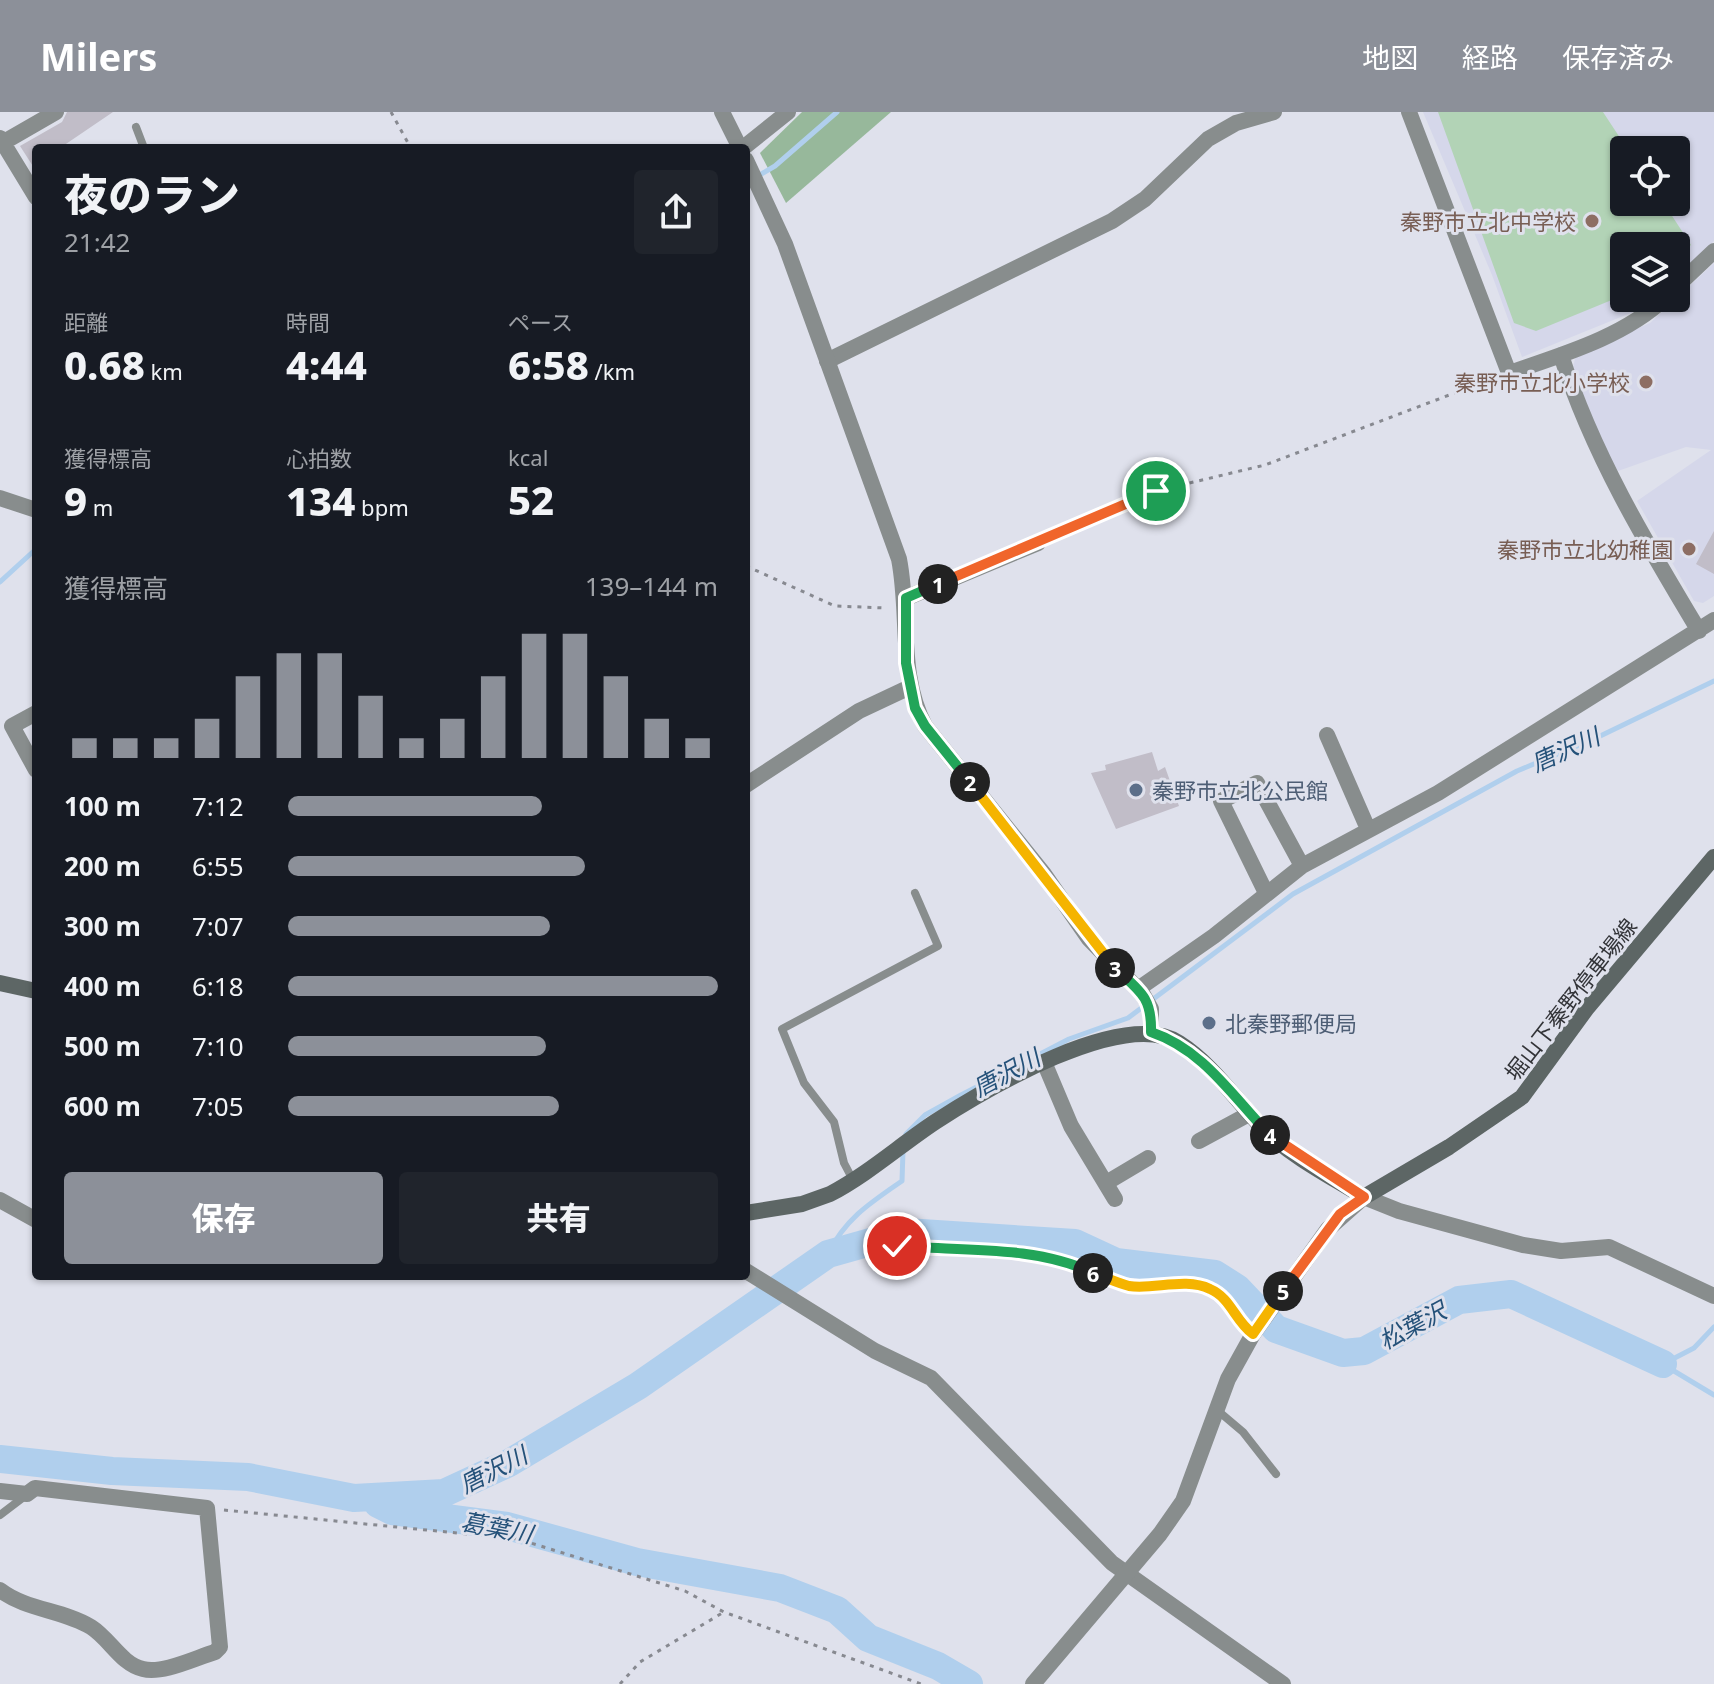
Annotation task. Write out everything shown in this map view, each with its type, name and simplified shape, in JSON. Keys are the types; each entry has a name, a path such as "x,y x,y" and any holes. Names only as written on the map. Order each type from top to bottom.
{"main road":[{"name":"堀山下秦野停車場線","path":"1364,1197 1449,1147 1522,1097 1587,1008 1714,857"},
{"path":"0,983 32,990"},
{"path":"750,1212 802,1204 854,1182 989,1089 1044,1062 1125,1034 1151,1032 1175,1040 1197,1055 1249,1114 1291,1152 1364,1197"}],"street":[{"path":"32,190 2,140 56,112"},
{"path":"722,112 739,144"},
{"path":"746,144 788,112"},
{"path":"827,361 1112,221 1145,199 1208,139 1236,123 1274,112"},
{"path":"1409,112 1509,373 1561,355 1649,312"},
{"path":"750,169 785,244 899,559 907,602 910,687 925,726 1044,874 1089,939 1140,991 1151,1009 1151,1032"},
{"path":"1690,274 1714,251"},
{"path":"1561,355 1574,397 1599,454 1699,631"},
{"path":"0,498 32,509"},
{"path":"907,602 1038,543"},
{"path":"1140,991 1302,866 1438,793 1714,620"},
{"path":"750,782 859,711 910,687"},
{"path":"32,715 12,726 32,763"},
{"path":"1327,735 1368,829"},
{"path":"1266,893 1221,801 1257,783 1302,866"},
{"path":"1044,1062 1071,1126 1115,1199"},
{"path":"1199,1141 1249,1114"},
{"path":"1106,1183 1148,1158"},
{"path":"1035,1681 1183,1501 1216,1409 1255,1330 1328,1229 1364,1197 1399,1211 1523,1245 1561,1251 1609,1247 1714,1296"},
{"path":"0,1200 32,1218"},
{"path":"750,1273 875,1351 931,1378 1090,1542 1126,1574 1283,1684"},
{"path":"0,1491 27,1494 35,1488 207,1508 221,1638 215,1652 147,1671 132,1665 108,1639 73,1617 12,1599 0,1590"}],"lane":[{"path":"136,127 142,144"},
{"path":"854,1182 844,1163 834,1122 804,1083 782,1029 938,946 915,893"},
{"path":"1216,1409 1243,1432 1276,1474"},
{"path":"0,1515 27,1494"}],"path":[{"path":"391,112 408,144"},
{"path":"1038,543 1129,500 1265,465 1509,373"},
{"path":"750,568 835,606 907,602"},
{"path":"885,1250 897,1246 1032,1255 1070,1261 1132,1287 1193,1284 1211,1289 1229,1304 1240,1325 1255,1330"},
{"path":"207,1508 518,1539 685,1591 724,1612 921,1684"},
{"path":"620,1684 640,1662 724,1612"}],"shaded area":[{"name":"秦野市立北中学校","path":"1423,112 1714,112 1714,241 1690,264 1690,232 1610,232 1610,312 1633,312 1522,357 1492,275"},
{"name":"秦野市立北小学校","path":"1714,263 1714,596 1703,603 1694,601 1637,501 1711,450 1686,447 1618,471 1602,444 1573,367 1576,355 1650,323 1662,312 1690,312 1690,286"}],"green space":[{"path":"802,112 891,112 786,203 760,153"},
{"name":"秦野市立北中学校","path":"1438,112 1603,112 1619,136 1610,136 1610,216 1672,216 1683,232 1610,232 1610,301 1536,331 1514,323"}],"building":[{"path":"67,112 113,112 66,144 32,144 32,165 20,146 62,122"},
{"path":"1714,531 1714,574 1696,564"},
{"name":"秦野市立北公民館","path":"1152,752 1158,771 1165,767 1179,806 1116,829 1091,773 1106,770 1105,765"}],"waterway":[{"path":"750,181 775,166 837,112"},
{"path":"0,582 32,553"},
{"name":"唐沢川","path":"906,1134 925,1115 961,1095 1069,1039 1128,1018 1293,894 1517,771 1594,739 1714,681"},
{"name":"唐沢川","path":"828,1254 850,1221 902,1181 903,1151"},
{"name":"唐沢川","path":"0,1459 112,1471 248,1477 354,1498 444,1493 509,1463 638,1386 828,1254 906,1232 1075,1243 1116,1262 1215,1274 1237,1288 1276,1329 1343,1353 1364,1351 1459,1300 1511,1294 1663,1364"},
{"name":"松葉沢","path":"1663,1364 1694,1348 1714,1327"},
{"path":"1664,1365 1714,1395"},
{"name":"葛葉川","path":"378,1504 392,1511 507,1526 637,1562 780,1588 837,1610 868,1638 938,1666 969,1684"}],"place":[{"name":"秦野市立北中学校","path":"1592,221"},
{"name":"秦野市立北小学校","path":"1646,382"},
{"name":"秦野市立北幼稚園","path":"1689,549"},
{"name":"秦野市立北公民館","path":"1136,790"},
{"name":"北秦野郵便局","path":"1209,1023"}],"route":[{"path":"897,1246 1032,1255 1070,1261 1132,1287 1141,1284 1193,1284 1211,1289 1229,1304 1240,1325 1253,1334 1340,1214 1364,1197 1291,1152 1271,1136 1197,1055 1175,1040 1151,1032 1151,1009 1142,993 1106,960 1089,939 1044,874 925,726 915,708 906,663 906,598 1156,491"}]}
